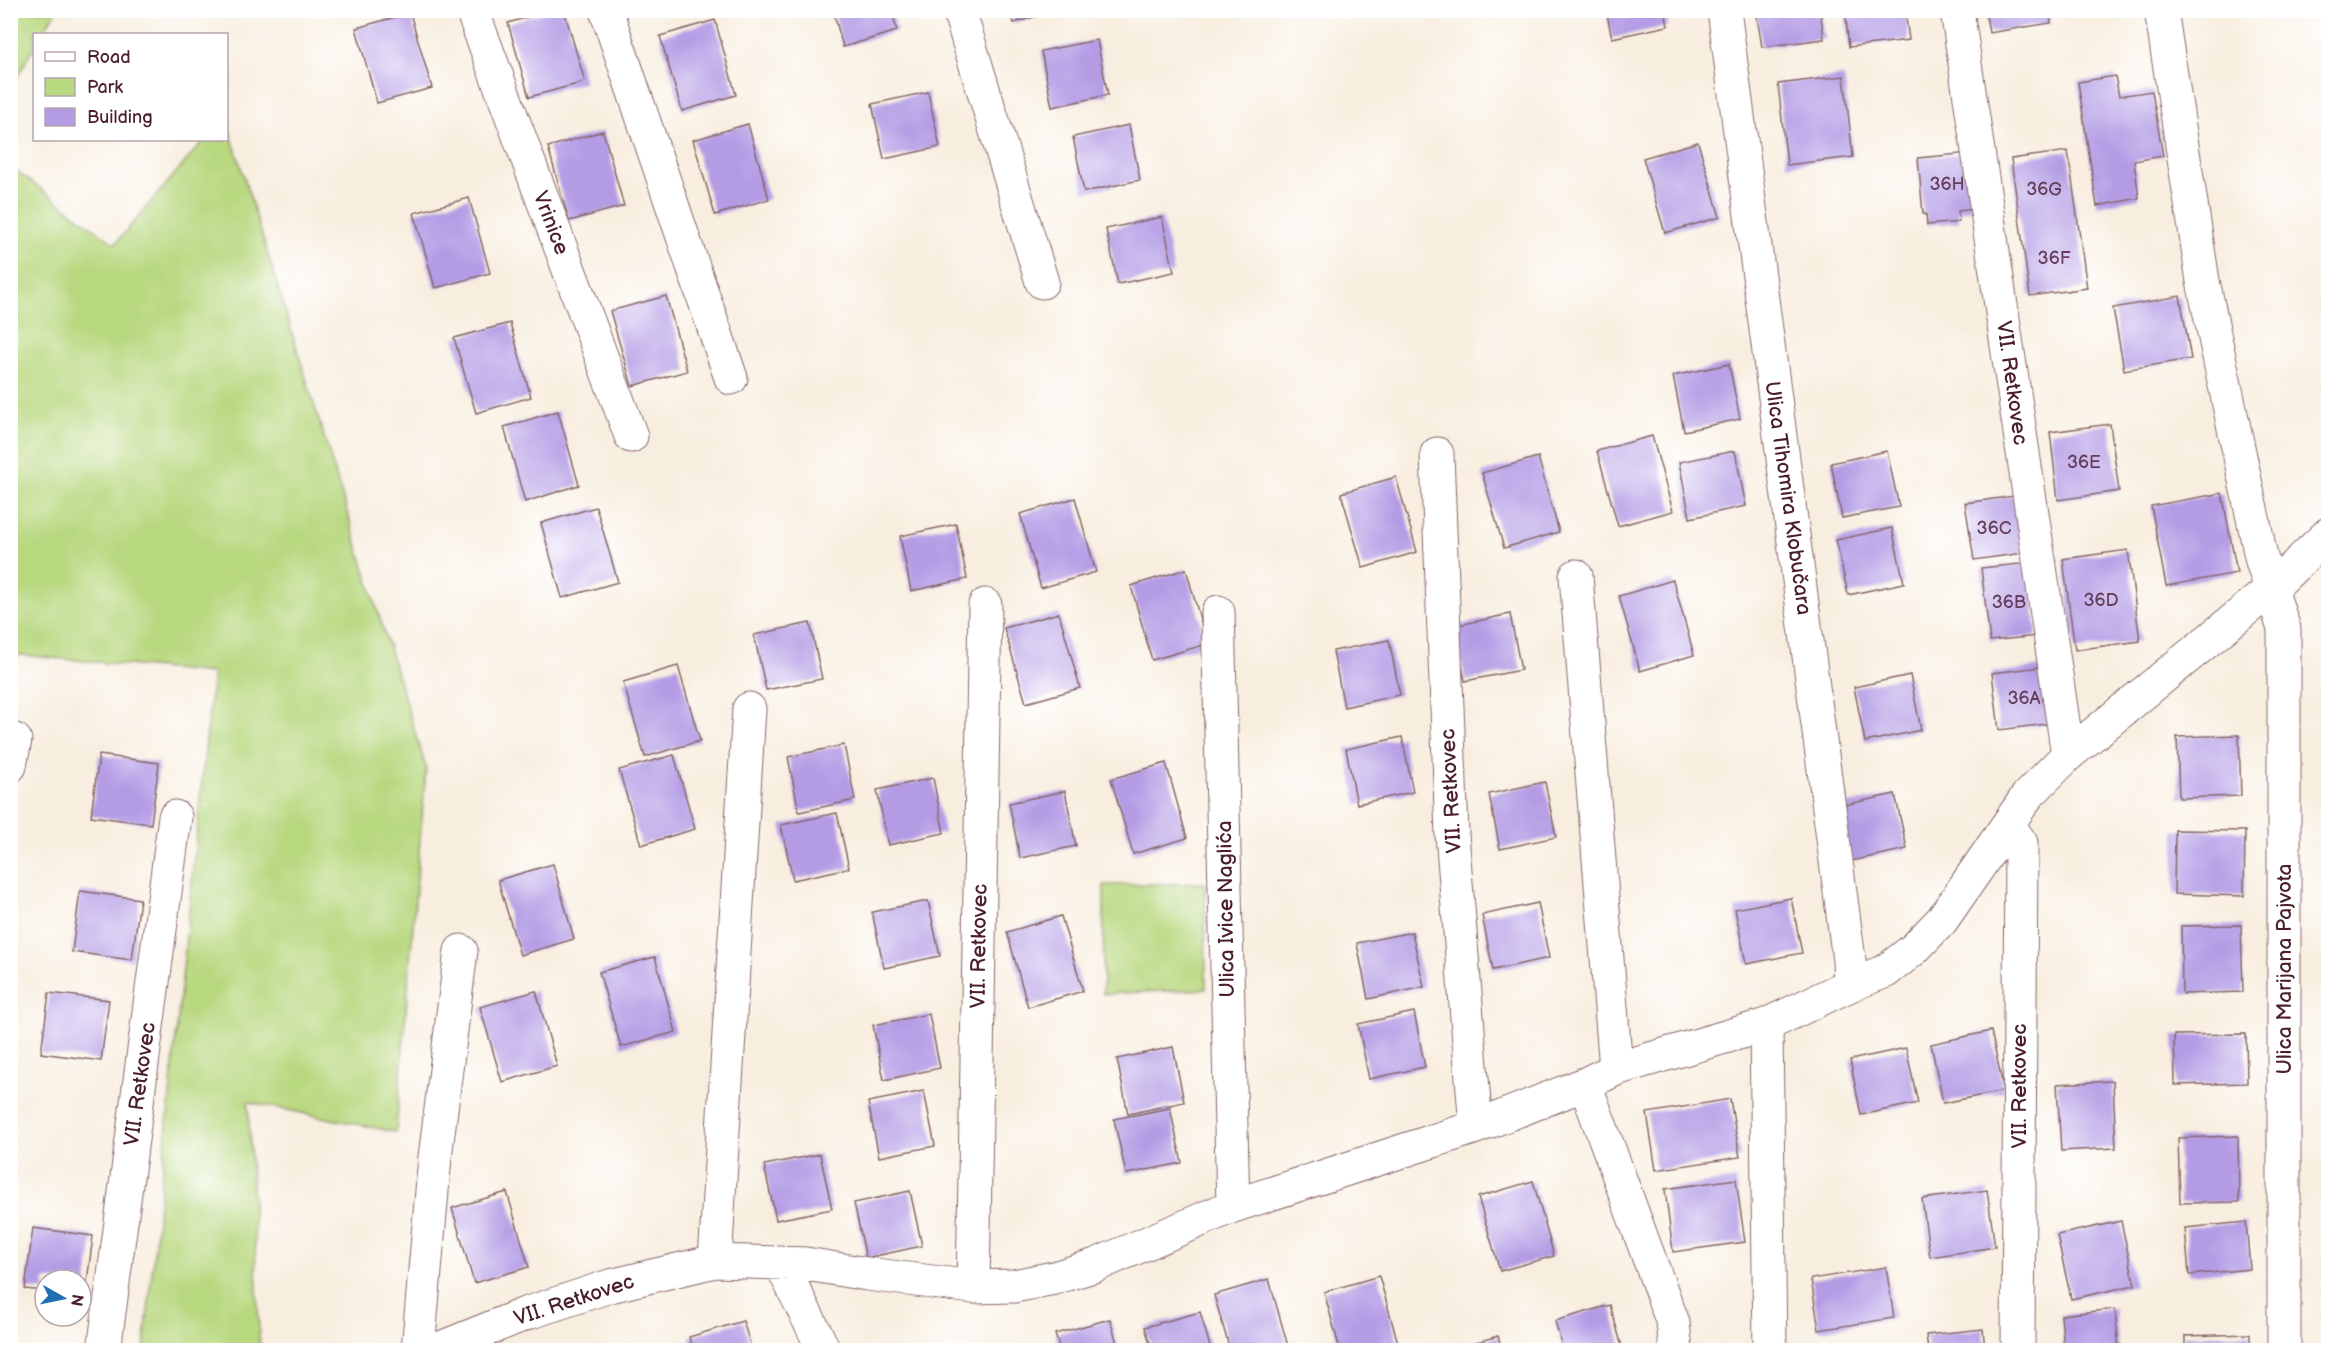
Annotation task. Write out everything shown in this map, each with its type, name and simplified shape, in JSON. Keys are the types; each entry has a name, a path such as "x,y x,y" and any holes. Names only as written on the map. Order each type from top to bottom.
{"street":[{"name":"Vrinice","path":"472,10 632,436"},
{"path":"606,10 731,378"},
{"path":"959,10 1042,282"},
{"name":"Ulica Tihomira Klobučara","path":"1724,10 1850,985"},
{"name":"VII. Retkovec","path":"1957,10 2068,755"},
{"path":"2161,10 2203,281 2262,561 2271,589"},
{"name":"VII. Retkovec","path":"1437,454 1452,834 1476,1127"},
{"name":"VII. Retkovec","path":"436,1350 525,1314 610,1286 715,1261 806,1264 867,1275 973,1287 1014,1286 1054,1278 1096,1265 1233,1206 1476,1127 1585,1084 1616,1068 1766,1025 1850,985 1886,971 1914,949 1942,920 2028,795 2068,755 2271,589 2328,534"},
{"path":"1576,576 1616,1068"},
{"name":"Ulica Marijana Pajvota","path":"2271,589 2284,629 2284,1350"},
{"name":"VII. Retkovec","path":"973,1287 985,605"},
{"name":"Ulica Ivice Naglića","path":"1218,612 1233,1206"},
{"path":"715,1261 748,709"},
{"name":"VII. Retkovec","path":"104,1350 175,817"},
{"name":"VII. Retkovec","path":"2008,825 2021,843 2018,1350"},
{"path":"418,1350 435,1157 461,951"},
{"path":"1766,1025 1770,1350"},
{"path":"1585,1084 1673,1323 1676,1350"},
{"path":"780,1262 824,1350"}],"green space":[{"path":"11,10 56,11 43,33 33,33 33,49 11,88"},
{"path":"228,125 426,768 396,1132 248,1102 260,1350 144,1350 213,673 11,654 11,167 115,244 203,141 228,141"},
{"path":"1205,883 1206,989 1103,994 1104,885"}],"building":[{"path":"551,10 564,10 585,82 529,97 508,23"},
{"path":"833,10 892,10 897,31 843,47"},
{"path":"1010,10 1055,10 1055,11 1014,23"},
{"path":"1606,10 1665,10 1668,26 1612,38"},
{"path":"1756,10 1820,10 1824,39 1762,47"},
{"path":"1845,10 1905,10 1909,40 1849,47"},
{"path":"1985,10 2049,10 2051,23 1989,33"},
{"path":"410,13 432,88 377,103 356,28"},
{"path":"715,20 736,95 682,111 660,36"},
{"path":"1097,40 1108,95 1052,107 1041,51"},
{"path":"1844,76 1853,157 1787,165 1778,84"},
{"path":"2115,76 2119,96 2152,91 2163,156 2134,161 2139,198 2097,206 2078,82"},
{"path":"928,92 940,147 884,159 872,104"},
{"path":"748,124 769,199 715,215 693,140"},
{"path":"1129,125 1140,180 1084,192 1073,137"},
{"path":"603,131 624,206 569,221 548,147"},
{"path":"1698,142 1720,217 1665,233 1643,158"},
{"path":"2068,151 2087,288 2030,296 2011,159"},
{"path":"1970,153 1975,209 1958,211 1959,222 1927,225 1926,214 1923,214 1918,158"},
{"path":"469,198 490,273 435,288 414,213"},
{"path":"1162,217 1174,272 1118,284 1106,229"},
{"path":"666,296 687,371 632,386 610,311"},
{"path":"2180,296 2191,359 2124,370 2113,308"},
{"path":"510,323 531,397 476,413 454,338"},
{"path":"1729,364 1740,419 1684,431 1673,376"},
{"path":"558,411 579,485 525,502 504,427"},
{"path":"2110,424 2119,491 2058,500 2050,432"},
{"path":"1652,436 1673,511 1618,526 1597,451"},
{"path":"1735,451 1746,506 1690,518 1679,462"},
{"path":"1887,451 1899,507 1842,518 1831,463"},
{"path":"1538,457 1559,532 1504,548 1482,473"},
{"path":"1396,477 1417,552 1363,568 1341,493"},
{"path":"2222,493 2237,573 2166,586 2151,506"},
{"path":"2014,496 2023,553 1974,560 1965,503"},
{"path":"1075,498 1096,572 1041,588 1020,514"},
{"path":"596,507 618,582 562,598 541,523"},
{"path":"956,524 967,579 911,591 900,536"},
{"path":"1892,528 1904,583 1848,595 1836,540"},
{"path":"2128,550 2140,641 2075,650 2063,559"},
{"path":"2029,563 2037,636 1990,641 1981,568"},
{"path":"1186,569 1207,644 1152,660 1131,586"},
{"path":"1673,580 1694,655 1640,671 1619,596"},
{"path":"1059,613 1080,688 1026,703 1004,628"},
{"path":"1510,614 1521,670 1465,681 1454,626"},
{"path":"810,623 822,679 766,690 754,635"},
{"path":"1389,640 1400,695 1344,707 1333,651"},
{"path":"678,666 700,741 645,757 623,682"},
{"path":"2050,666 2056,723 1999,730 1992,673"},
{"path":"1910,675 1921,730 1865,742 1854,687"},
{"path":"2239,735 2241,796 2179,798 2177,737"},
{"path":"1402,737 1413,792 1357,804 1346,749"},
{"path":"844,745 855,800 799,812 788,757"},
{"path":"99,755 159,763 151,824 91,816"},
{"path":"674,755 695,829 641,845 619,770"},
{"path":"1166,763 1187,838 1133,854 1111,779"},
{"path":"933,778 944,833 888,845 877,790"},
{"path":"1545,782 1556,837 1500,849 1489,794"},
{"path":"1065,791 1076,846 1020,858 1009,803"},
{"path":"1895,794 1907,849 1851,861 1839,806"},
{"path":"837,813 849,868 793,880 781,825"},
{"path":"2175,830 2245,831 2244,896 2174,894"},
{"path":"553,864 574,939 520,955 498,880"},
{"path":"80,891 140,899 132,960 72,952"},
{"path":"1791,898 1802,953 1746,964 1735,909"},
{"path":"928,901 940,956 884,968 872,912"},
{"path":"1538,903 1549,958 1493,970 1482,915"},
{"path":"1061,916 1083,991 1028,1007 1007,932"},
{"path":"2241,925 2243,992 2182,994 2181,926"},
{"path":"1412,932 1424,987 1368,999 1357,943"},
{"path":"655,957 676,1032 621,1047 599,972"},
{"path":"536,991 557,1066 502,1082 480,1007"},
{"path":"49,993 109,1000 101,1061 41,1053"},
{"path":"1414,1012 1425,1067 1369,1079 1358,1024"},
{"path":"929,1014 940,1068 884,1080 873,1025"},
{"path":"1991,1031 2004,1091 1943,1103 1931,1044"},
{"path":"2246,1034 2247,1083 2175,1085 2174,1035"},
{"path":"1173,1047 1184,1102 1128,1114 1117,1059"},
{"path":"1906,1048 1918,1103 1861,1115 1850,1060"},
{"path":"2113,1081 2116,1148 2061,1151 2057,1084"},
{"path":"924,1091 935,1146 879,1157 868,1102"},
{"path":"1730,1099 1740,1157 1656,1170 1647,1113"},
{"path":"1170,1108 1182,1163 1126,1174 1114,1119"},
{"path":"2238,1136 2239,1202 2180,1203 2178,1138"},
{"path":"820,1154 832,1209 776,1220 764,1165"},
{"path":"1736,1179 1745,1242 1673,1252 1665,1189"},
{"path":"1533,1181 1554,1256 1500,1271 1478,1197"},
{"path":"1987,1190 1995,1247 1930,1257 1922,1199"},
{"path":"910,1191 922,1246 866,1258 854,1203"},
{"path":"507,1192 529,1267 474,1283 452,1208"},
{"path":"2121,1221 2135,1285 2071,1299 2057,1235"},
{"path":"2246,1222 2250,1269 2189,1275 2185,1228"},
{"path":"33,1228 93,1236 89,1268 33,1268 33,1290 25,1289"},
{"path":"1886,1267 1894,1318 1819,1330 1811,1279"},
{"path":"2325,1270 2328,1270 2328,1340 2324,1340"},
{"path":"1379,1276 1400,1350 1340,1350 1324,1292"},
{"path":"1269,1279 1289,1350 1230,1350 1214,1295"},
{"path":"1610,1305 1623,1350 1563,1350 1555,1321"},
{"path":"2115,1309 2119,1350 2064,1350 2061,1315"},
{"path":"1200,1312 1211,1350 1152,1350 1145,1327"},
{"path":"1110,1319 1119,1350 1060,1350 1055,1334"},
{"path":"743,1321 752,1350 693,1350 689,1337"},
{"path":"1983,1329 1985,1350 1928,1350 1926,1335"},
{"path":"2250,1334 2250,1350 2185,1350 2185,1336"},
{"path":"1498,1336 1502,1350 1450,1350"}]}
